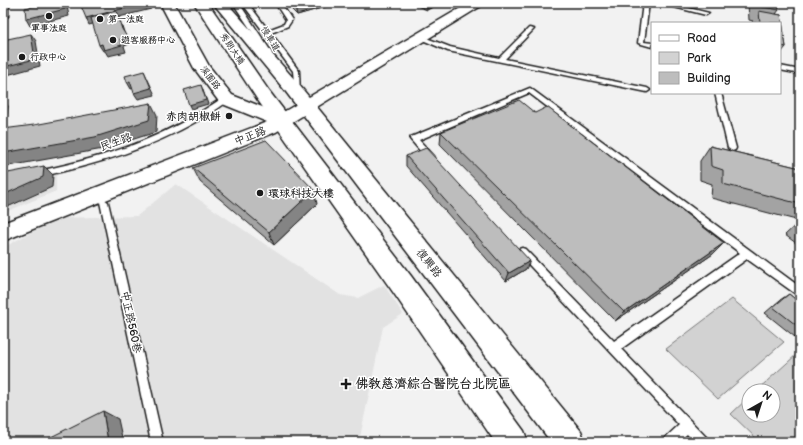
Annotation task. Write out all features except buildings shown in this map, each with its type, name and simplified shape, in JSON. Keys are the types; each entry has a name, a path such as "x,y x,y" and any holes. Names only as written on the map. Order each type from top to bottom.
{"main road":[{"name":"溪園路","path":"167,3 199,63 226,99 282,121"},
{"name":"秀朗大橋","path":"201,3 282,121"},
{"name":"秀朗大橋","path":"220,3 298,96"},
{"name":"中正路","path":"3,232 270,128 282,121 298,96 421,38 479,3"},
{"name":"復興路","path":"298,96 570,442"},
{"path":"282,121 402,284 513,442"}],"lane":[{"name":"慢車道","path":"236,3 298,96"},
{"path":"245,3 296,71 298,96"},
{"path":"646,3 641,44 651,45"},
{"path":"661,3 706,13"},
{"path":"267,33 286,25 289,20 281,4"},
{"path":"501,59 531,29"},
{"path":"421,38 448,49 647,90"},
{"path":"781,68 800,72"},
{"path":"441,168 414,140 530,90 800,293"},
{"path":"718,94 732,148"},
{"name":"民生路","path":"33,174 86,164 162,138 202,116 226,99"},
{"name":"中正路560巷","path":"104,202 157,442"},
{"path":"516,247 703,442"},
{"path":"613,348 748,253"},
{"path":"669,442 687,426"}],"shaded area":[{"path":"56,174 56,191 3,213 3,183"},
{"path":"176,184 340,295 358,298 384,285 403,314 383,327 359,442 3,442 3,248 56,218 137,216"}],"green space":[{"path":"732,299 784,342 718,399 666,349"},
{"path":"797,354 800,356 800,442 760,442 731,414 741,405 741,423 781,423 781,383 765,383"}],"place":[{"name":"軍事法庭","path":"49,16"},
{"name":"第一法庭","path":"100,19"},
{"name":"遊客服務中心","path":"113,40"},
{"name":"行政中心","path":"22,57"},
{"name":"赤肉胡椒餅","path":"229,116"},
{"name":"環球科技大樓","path":"260,193"},
{"name":"佛教慈濟綜合醫院台北院區","path":"346,384"}]}
